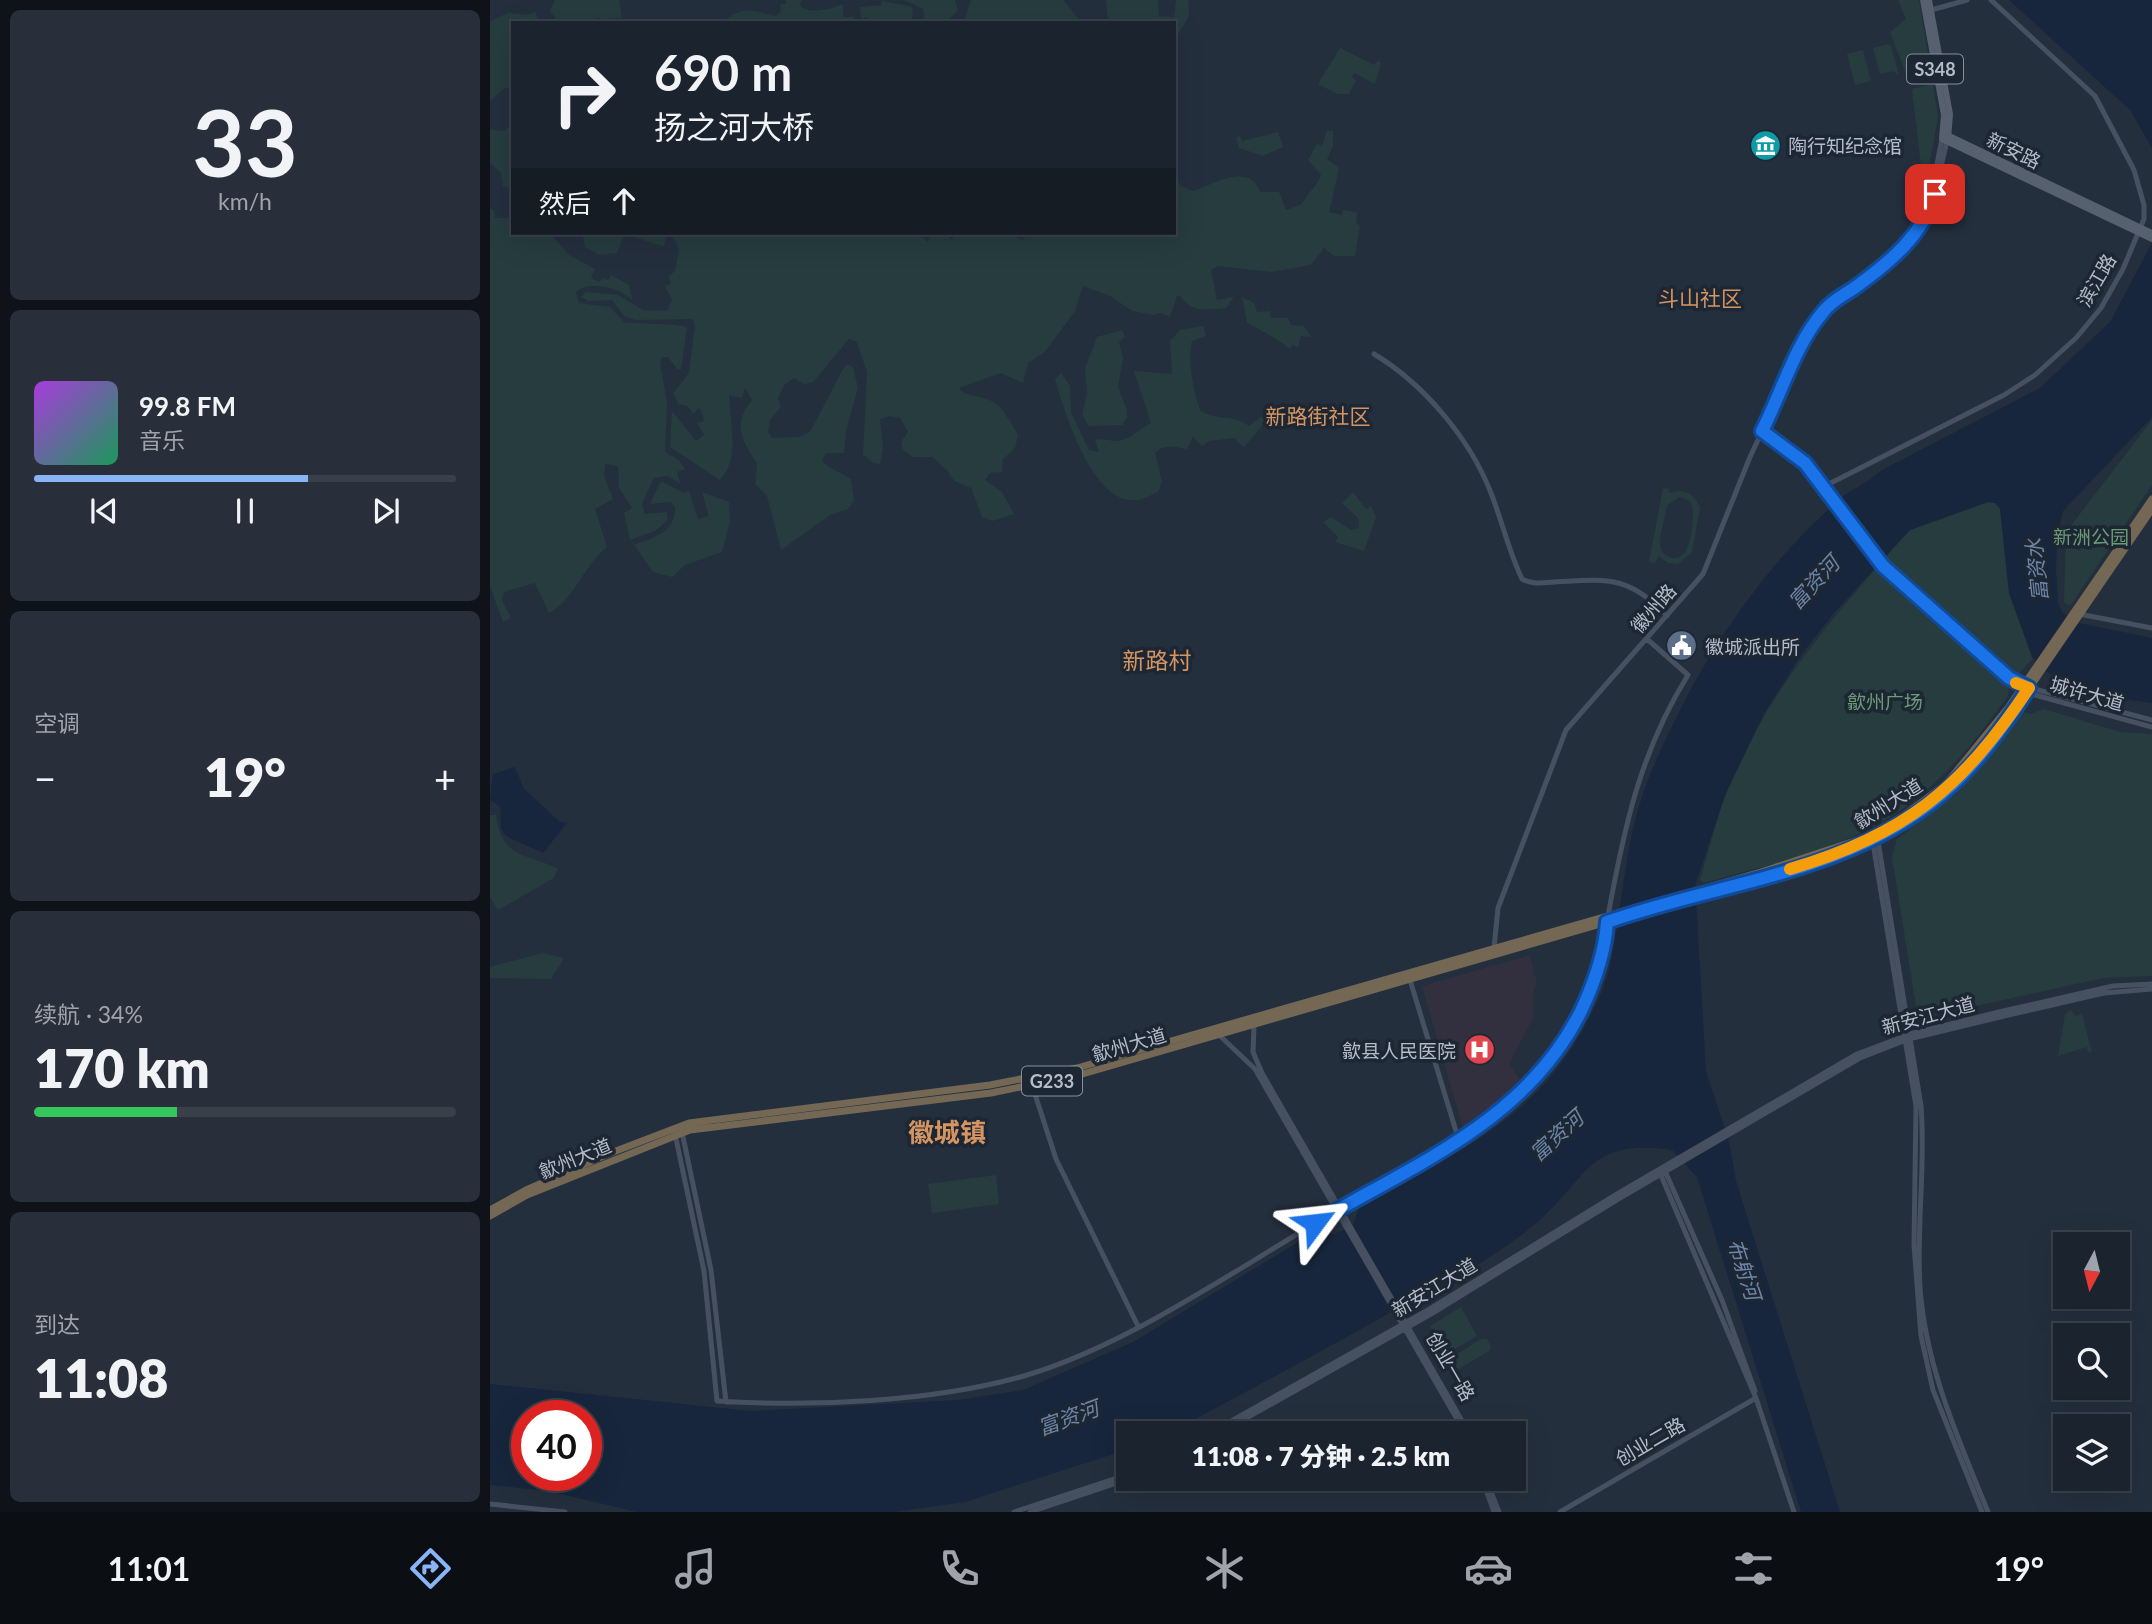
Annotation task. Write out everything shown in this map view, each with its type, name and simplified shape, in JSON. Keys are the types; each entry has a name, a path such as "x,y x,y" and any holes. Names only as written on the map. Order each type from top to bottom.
{"highway":[{"name":"G233","path":"2075,616 2152,499"},
{"name":"G233","path":"2075,616 2152,509"},
{"name":"歙州大道","path":"490,1216 527,1195 678,1130 1032,1085 1219,1035 1610,918 1825,859 1875,835 1920,805 1954,775 2026,689 2075,616"},
{"name":"歙州大道","path":"490,1210 526,1190 678,1130 719,1117 990,1085 1054,1073 1493,948 1610,918"}],"main road":[{"name":"徽州路","path":"1923,0 1944,115 1945,137"},
{"name":"徽州路","path":"1929,0 1950,114 1945,137"},
{"name":"新安路","path":"1945,137 2070,197"},
{"path":"2070,197 2152,233"},
{"path":"2070,197 2152,239"}],"street":[{"path":"1931,10 1967,0"},
{"name":"滨江路","path":"1826,488 2004,395 2035,375 2076,338 2101,307 2123,269 2144,219 2144,205 2134,170 2095,96 1991,0"},
{"name":"徽州路","path":"1493,948 1498,908 1563,735 1573,719 1647,639 1705,570 1762,431 1815,321 1917,223 1928,199 1945,137"},
{"path":"1374,354 1410,382 1468,448 1491,493 1522,579 1533,583 1596,579 1625,583 1642,592 1667,616"},
{"path":"1762,431 1799,457 1826,488 1883,566 2009,678 2026,689"},
{"path":"2075,616 2152,628"},
{"path":"678,1130 704,1271 717,1401 860,1400 1003,1381 1044,1369 1138,1326 1459,1141 1510,1103 1557,1052 1575,1022 1600,967 1633,793 1657,734 1688,675 1647,639"},
{"name":"城许大道","path":"2026,689 2152,720"},
{"name":"城许大道","path":"2026,689 2152,727"},
{"path":"1875,835 1922,1119 1919,1237 1925,1327 1938,1388 1987,1512"},
{"path":"1410,980 1459,1141"},
{"name":"新安江大道","path":"1240,1421 1732,1130 1845,1060 1908,1037 2104,993 2152,986"},
{"path":"1254,1024 1253,1047 1258,1065 1339,1209"},
{"path":"1219,1035 1255,1069 1339,1209"},
{"path":"1908,1037 1918,1132 1913,1245 1920,1328 1933,1390 1982,1512"},
{"path":"1032,1085 1056,1159 1138,1326"},
{"path":"678,1130 711,1270 726,1402"},
{"path":"1662,1171 1722,1300 1755,1386 1756,1398 1794,1512"},
{"name":"创业一路","path":"1339,1209 1460,1421"},
{"name":"新安江大道","path":"1231,1421 1405,1322"},
{"name":"创业二路","path":"1560,1512 1756,1398"},
{"path":"1014,1512 1116,1480"},
{"path":"1030,1512 1116,1481"},
{"path":"1488,1491 1496,1512"},
{"path":"490,1504 565,1512"}],"shaded area":[{"name":"歙县人民医院","path":"1530,955 1537,984 1534,988 1533,1018 1509,1064 1523,1084 1495,1111 1469,1129 1462,1125 1422,986"}],"green space":[{"path":"555,0 619,0 622,18 609,18 609,21 600,21 600,18 558,21 550,11"},
{"path":"786,0 801,0 800,6 815,11 843,4 843,17 854,17 855,21 724,21 736,13 748,10 776,16 781,11 780,4 786,4"},
{"path":"904,0 955,0 958,10 948,21 925,21 923,9"},
{"path":"971,0 1063,0 1080,21 964,21"},
{"path":"1106,0 1158,0 1159,16 1174,17 1176,0 1188,0 1189,16 1176,39 1176,21 1108,21"},
{"path":"1898,0 1919,0 1931,72 1907,77 1890,32 1906,19"},
{"path":"882,1 910,6 913,9 912,19 861,19 860,7 881,5"},
{"path":"535,12 539,21 511,21 511,87 505,88 490,101 490,21 508,13 527,15"},
{"path":"1889,44 1899,75 1892,71 1880,74 1873,48"},
{"path":"1340,48 1374,65 1378,61 1381,63 1375,84 1354,73 1352,77 1356,80 1349,94 1337,94 1318,84"},
{"path":"1863,50 1871,81 1855,85 1847,54"},
{"path":"1933,84 1938,117 1926,184 1923,183 1912,89"},
{"path":"511,126 511,189 503,186 501,173 490,163 490,129 503,131"},
{"path":"1327,131 1333,131 1333,146 1327,159 1339,168 1329,212 1342,215 1343,210 1357,212 1356,224 1360,225 1355,256 1334,256 1324,248 1311,265 1271,272 1218,266 1211,270 1217,300 1234,297 1226,308 1196,308 1177,296 1170,317 1161,313 1153,315 1132,311 1110,296 1083,286 1075,311 1045,352 1028,363 1023,383 1001,373 959,388 999,406 1018,435 1015,448 1003,459 1002,472 990,473 985,480 1002,492 1014,514 992,521 982,517 971,488 954,481 947,470 932,457 913,457 903,450 901,442 908,432 900,418 890,416 880,419 883,447 880,464 873,463 863,454 867,372 857,342 849,339 813,382 804,384 794,378 784,385 778,399 781,407 770,420 768,432 772,438 799,437 810,432 843,369 847,364 853,367 858,388 846,431 844,453 826,453 822,460 851,479 854,501 848,509 830,515 781,550 767,496 755,484 757,463 741,432 742,417 752,400 745,388 742,398 729,395 732,451 730,462 720,480 670,447 672,411 696,441 704,435 697,423 704,421 702,411 698,408 694,414 687,406 678,404 673,393 689,373 695,327 693,319 635,320 624,316 612,300 589,301 581,297 586,292 618,295 643,310 667,311 672,300 665,286 671,284 669,276 675,271 679,250 672,235 921,235 928,242 930,235 949,235 950,240 957,235 1011,235 1022,240 1028,235 1176,235 1176,175 1180,185 1193,191 1230,178 1248,178 1260,192 1279,192 1286,210 1302,204 1320,178 1321,175 1308,160 1317,144 1322,146"},
{"path":"1278,132 1283,147 1263,156 1239,148 1236,138 1240,136 1242,141"},
{"path":"490,208 494,210 495,218 511,218 511,235 552,235 569,255 595,269 591,278 600,282 602,278 608,280 611,275 629,285 632,300 613,289 588,286 576,292 579,303 610,307 624,322 687,328 681,369 677,369 668,357 662,357 660,363 667,403 665,452 679,460 685,469 677,472 680,483 667,476 654,478 642,504 645,514 667,512 668,520 655,531 630,540 624,513 632,508 619,488 618,466 605,464 604,476 613,499 595,509 607,547 565,600 549,613 535,583 504,592 502,600 511,618 503,622 490,586"},
{"path":"580,235 624,235 617,253 600,255 585,247 583,237"},
{"path":"624,235 667,235 664,246"},
{"path":"1242,297 1254,303 1257,312 1270,311 1271,318 1288,318 1291,325 1304,326 1311,337 1301,336 1298,347 1292,345 1290,349 1247,323"},
{"path":"1203,326 1206,336 1192,341 1190,356 1194,387 1201,411 1237,420 1249,426 1261,417 1266,421 1244,447 1234,438 1209,441 1202,446 1193,437 1187,449 1170,447 1158,450 1155,453 1162,482 1158,492 1138,500 1122,498 1107,489 1083,455 1055,379 1061,373 1070,386 1071,412 1089,450 1099,452 1095,440 1122,440 1151,423 1134,371 1172,374 1170,341 1180,330"},
{"path":"1122,330 1125,336 1119,342 1123,358 1118,387 1127,410 1127,418 1122,425 1088,426 1082,414 1087,394 1085,368 1097,337"},
{"name":"新洲公园","path":"2152,420 2152,485 2070,606 2064,602 2066,532"},
{"path":"663,482 684,493 689,491 698,519 709,516 702,492 729,502 730,522 722,552 685,565 672,577 653,572 634,545 662,533 672,522 675,507 671,502 650,504 659,484"},
{"path":"1663,488 1669,489 1669,493 1688,493 1700,508 1692,552 1678,564 1668,563 1658,556 1656,563 1649,562","holes":["1680,497 1690,501 1693,519 1687,550 1680,557 1669,557 1662,552 1660,544 1667,505"]},
{"path":"1353,492 1366,509 1371,506 1376,517 1364,551 1335,542 1338,537 1323,522 1331,517 1351,530 1359,528 1358,518 1342,503"},
{"path":"1988,502 1995,503 2000,508 2009,593 2033,658 2016,677 1975,646 1882,560 1910,530"},
{"name":"歙州广场","path":"1878,566 2009,688 2008,696 1954,763 1929,788 1893,816 1815,851 1704,883 1700,880 1729,786 1764,716 1837,614"},
{"path":"2044,709 2120,732 2152,734 2152,976 2103,978 1931,1016 1917,1012 1892,858 1897,839 1958,793 2020,711 2031,714"},
{"path":"490,815 496,815 499,829 510,847 558,869 554,878 498,910 490,898"},
{"path":"542,953 564,958 551,979 490,978 490,967"},
{"path":"2071,1010 2075,1016 2082,1014 2092,1052 2089,1053 2087,1047 2058,1056 2065,1014"},
{"path":"996,1175 999,1204 932,1213 928,1184"},
{"path":"1461,1307 1477,1336 1445,1355 1430,1326"},
{"path":"1481,1339 1487,1339 1491,1347 1489,1351 1452,1373 1448,1371 1446,1361"}],"water":[{"path":"2009,0 2152,0 2152,148 2130,110"},
{"path":"2152,243 2152,417 2063,511 2057,538 2056,571 2058,603 2063,613 2079,623 2152,638 2152,703 2092,695 2046,672 2032,657 2009,593 2000,509 1995,503 1988,502 1910,530 1834,613 1801,655 1764,714 1725,795 1695,886 1706,1071 1729,1141 1736,1181 1840,1512 1801,1512 1697,1177 1672,1150 1643,1148 1621,1150 1603,1157 1590,1167 1549,1212 1480,1263 1191,1421 1116,1421 1116,1453 965,1502 894,1512 637,1512 548,1491 602,1491 602,1400 511,1400 511,1487 490,1485 490,1384 751,1411 957,1400 1023,1390 1133,1342 1325,1226 1333,1235 1353,1225 1359,1206 1427,1170 1490,1131 1544,1084 1568,1054 1595,1006 1609,969 1629,847 1648,780 1696,680 1757,587 1806,531 1845,495 1882,470 2040,388 2110,322"},
{"path":"515,767 524,789 560,822 567,823 543,853 506,836 501,829 500,806 490,800 493,774"}],"slow traffic":[{"path":"1790,869 1853,849 1880,836 1906,821 1949,788 1972,765 2029,688 2016,683"}],"place":[{"name":"陶行知纪念馆","path":"1765,145"},
{"name":"徽城派出所","path":"1682,646"},
{"name":"歙县人民医院","path":"1479,1050"}],"district":[{"name":"斗山社区","path":"1700,297"},
{"name":"新路街社区","path":"1318,415"},
{"name":"新路村","path":"1157,660"},
{"name":"徽城镇","path":"947,1132"}],"route":[{"path":"1315,1223 1468,1136 1493,1118 1528,1086 1557,1052 1575,1022 1600,967 1606,944 1607,922 1825,859 1880,836 1906,821 1949,788 1972,765 2029,688 2009,678 1883,566 1805,463 1790,449 1762,431 1802,345 1819,317 1838,297 1854,289 1907,243 1925,220 1935,194"}],"water label":[{"name":"富资水","path":"2036,570"},
{"name":"富资河","path":"1813,582"},
{"name":"富资河","path":"1556,1135"},
{"name":"布射河","path":"1745,1269"},
{"name":"富资河","path":"1068,1417"}]}
